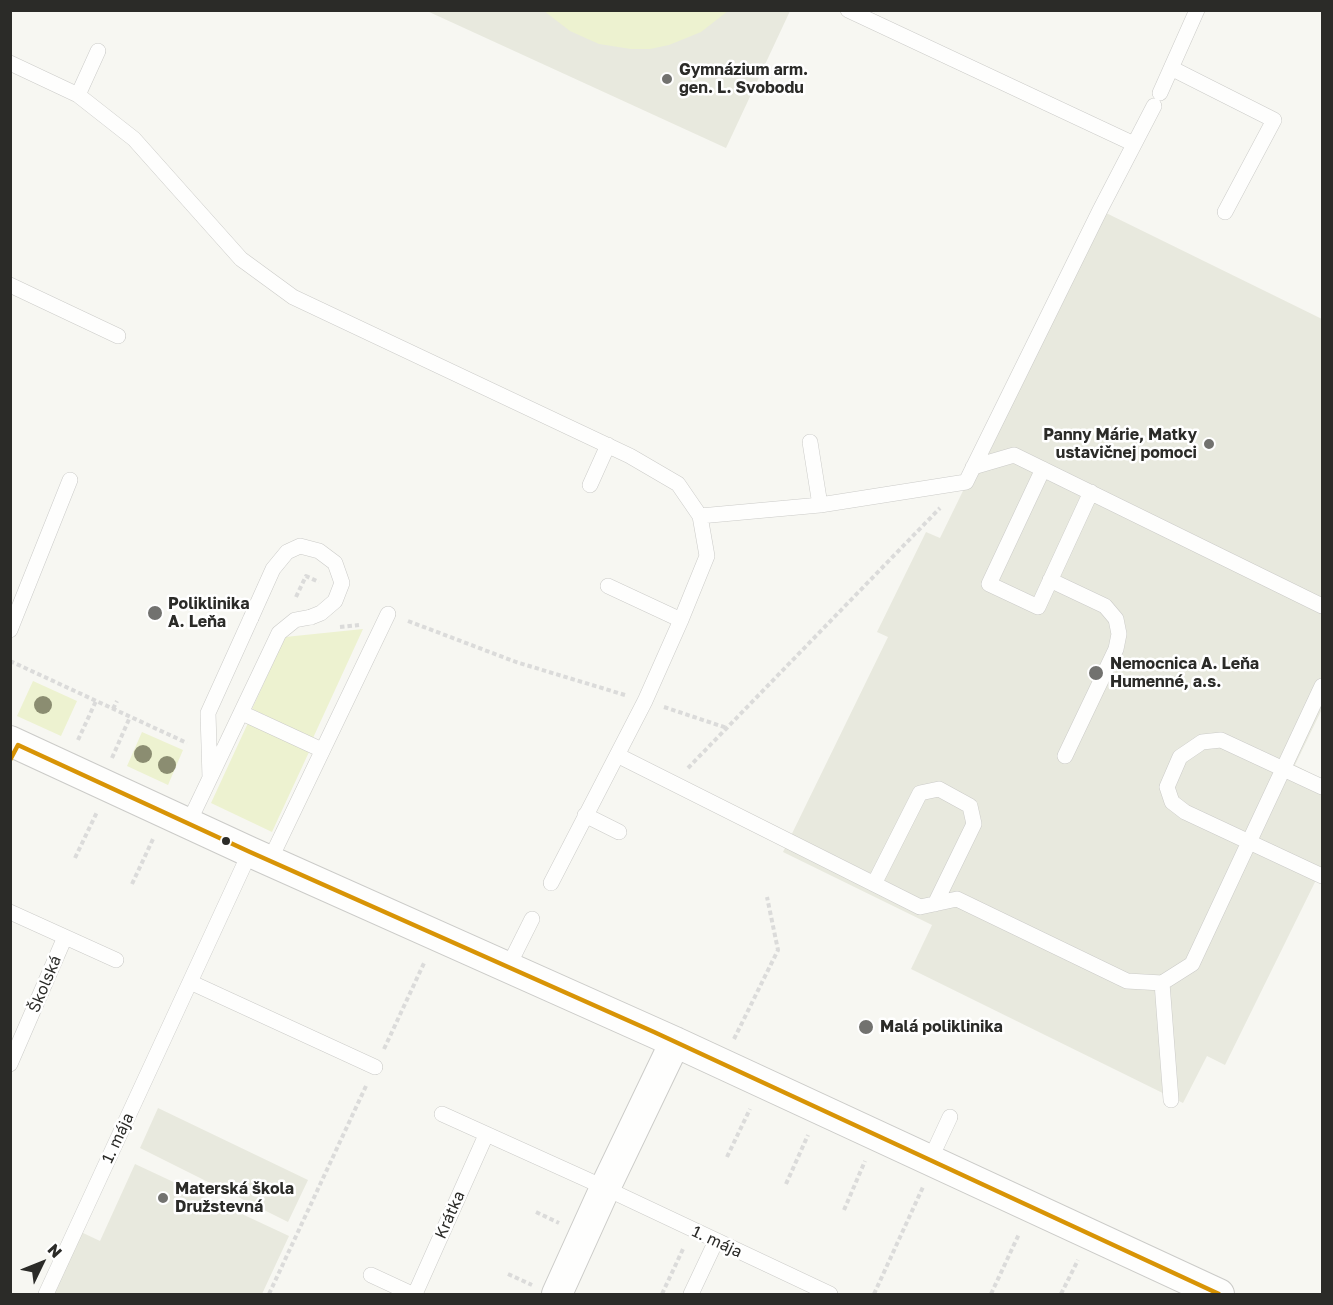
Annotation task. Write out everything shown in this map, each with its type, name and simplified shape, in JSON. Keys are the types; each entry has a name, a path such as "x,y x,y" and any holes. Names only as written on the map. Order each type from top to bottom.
{"street":[{"path":"13,749 188,824 675,1042 929,1169 1219,1294"},
{"path":"548,1291 604,1188 675,1042"}],"lane":[{"path":"848,10 1134,144"},
{"path":"700,516 820,505 966,482 1173,69 1197,10"},
{"path":"78,95 98,51"},
{"path":"10,63 78,95 134,139 241,259 293,297 630,456 678,484 700,516 707,556 681,620 645,702 550,883"},
{"path":"1173,69 1274,120 1225,212"},
{"path":"10,285 118,336"},
{"path":"810,442 820,505"},
{"path":"590,485 608,445"},
{"path":"973,467 1014,455 1323,606"},
{"path":"1043,469 989,584 1038,607 1091,492"},
{"path":"10,630 70,480"},
{"path":"188,824 242,712 279,633 295,620 321,613 335,601 342,583 335,563 319,551 300,546 287,552 273,569 208,713 210,778"},
{"path":"1050,580 1105,606 1116,619 1119,634 1116,649 1065,756"},
{"path":"608,586 681,620"},
{"name":"1. mája","path":"46,1294 190,982 322,750 388,614"},
{"path":"617,755 920,907 957,899 1127,981 1162,983 1192,964 1323,686"},
{"path":"242,712 322,750"},
{"path":"1323,787 1221,740 1202,742 1179,757 1167,787 1172,802 1185,812 1323,876"},
{"path":"874,884 920,794 939,789 970,806 974,825 935,904"},
{"path":"585,815 619,832"},
{"name":"Školská","path":"10,912 116,960"},
{"path":"508,967 532,920"},
{"name":"Školská","path":"10,1064 65,937"},
{"path":"190,982 375,1067"},
{"path":"1162,983 1171,1100"},
{"path":"442,1114 604,1188"},
{"path":"929,1169 950,1117"},
{"name":"Krátka","path":"371,1275 414,1294 486,1135"},
{"name":"1. mája","path":"604,1188 831,1294"},
{"path":"691,1294 716,1241"}],"path":[{"path":"673,783 966,482"},
{"path":"279,633 306,576 326,585"},
{"path":"388,614 516,662 727,728"},
{"path":"10,661 187,743"},
{"path":"77,743 96,701"},
{"path":"113,709 117,701"},
{"path":"111,759 130,717"},
{"path":"75,858 99,810"},
{"path":"132,884 154,836"},
{"path":"722,1064 778,950 767,897"},
{"path":"269,1294 437,935"},
{"path":"727,1156 750,1108"},
{"path":"786,1184 813,1125"},
{"path":"844,1210 870,1151"},
{"path":"874,1294 929,1169"},
{"path":"536,1212 567,1227"},
{"path":"662,1294 668,1276 692,1230"},
{"path":"991,1294 1020,1233"},
{"path":"1061,1294 1078,1259"},
{"path":"508,1274 548,1291"}],"shaded area":[{"name":"Gymnázium arm. gen. L. Svobodu","path":"427,11 790,11 726,148"},
{"name":"Nemocnica A. Leňa Humenné, a.s.","path":"1100,210 1322,319 1322,709 1295,765 1322,779 1322,880 1317,878 1225,1065 1207,1056 1183,1103 911,969 932,925 783,852 888,637 877,632 926,532 940,538"},
{"path":"158,1108 308,1180 288,1222 140,1148"},
{"name":"Materská škola Družstevná","path":"135,1164 289,1236 262,1294 52,1294 81,1232 100,1241"}],"green space":[{"path":"544,11 728,11 701,32 669,45 650,49 631,49 599,44 570,31"},
{"path":"363,629 313,738 252,709 285,637"},
{"path":"33,681 77,701 61,736 17,716"},
{"path":"248,723 309,752 272,832 211,803"},
{"path":"142,732 183,750 168,785 127,766"}],"transit line":[{"path":"10,760 18,745 250,852 654,1032 1219,1294"}],"place":[{"name":"Gymnázium arm. gen. L. Svobodu","path":"667,79"},
{"name":"Panny Márie, Matky ustavičnej pomoci","path":"1209,444"},
{"name":"Poliklinika A. Leňa","path":"155,613"},
{"name":"Nemocnica A. Leňa Humenné, a.s.","path":"1096,673"},
{"name":"Malá poliklinika","path":"866,1027"},
{"name":"Materská škola Družstevná","path":"163,1198"}]}
